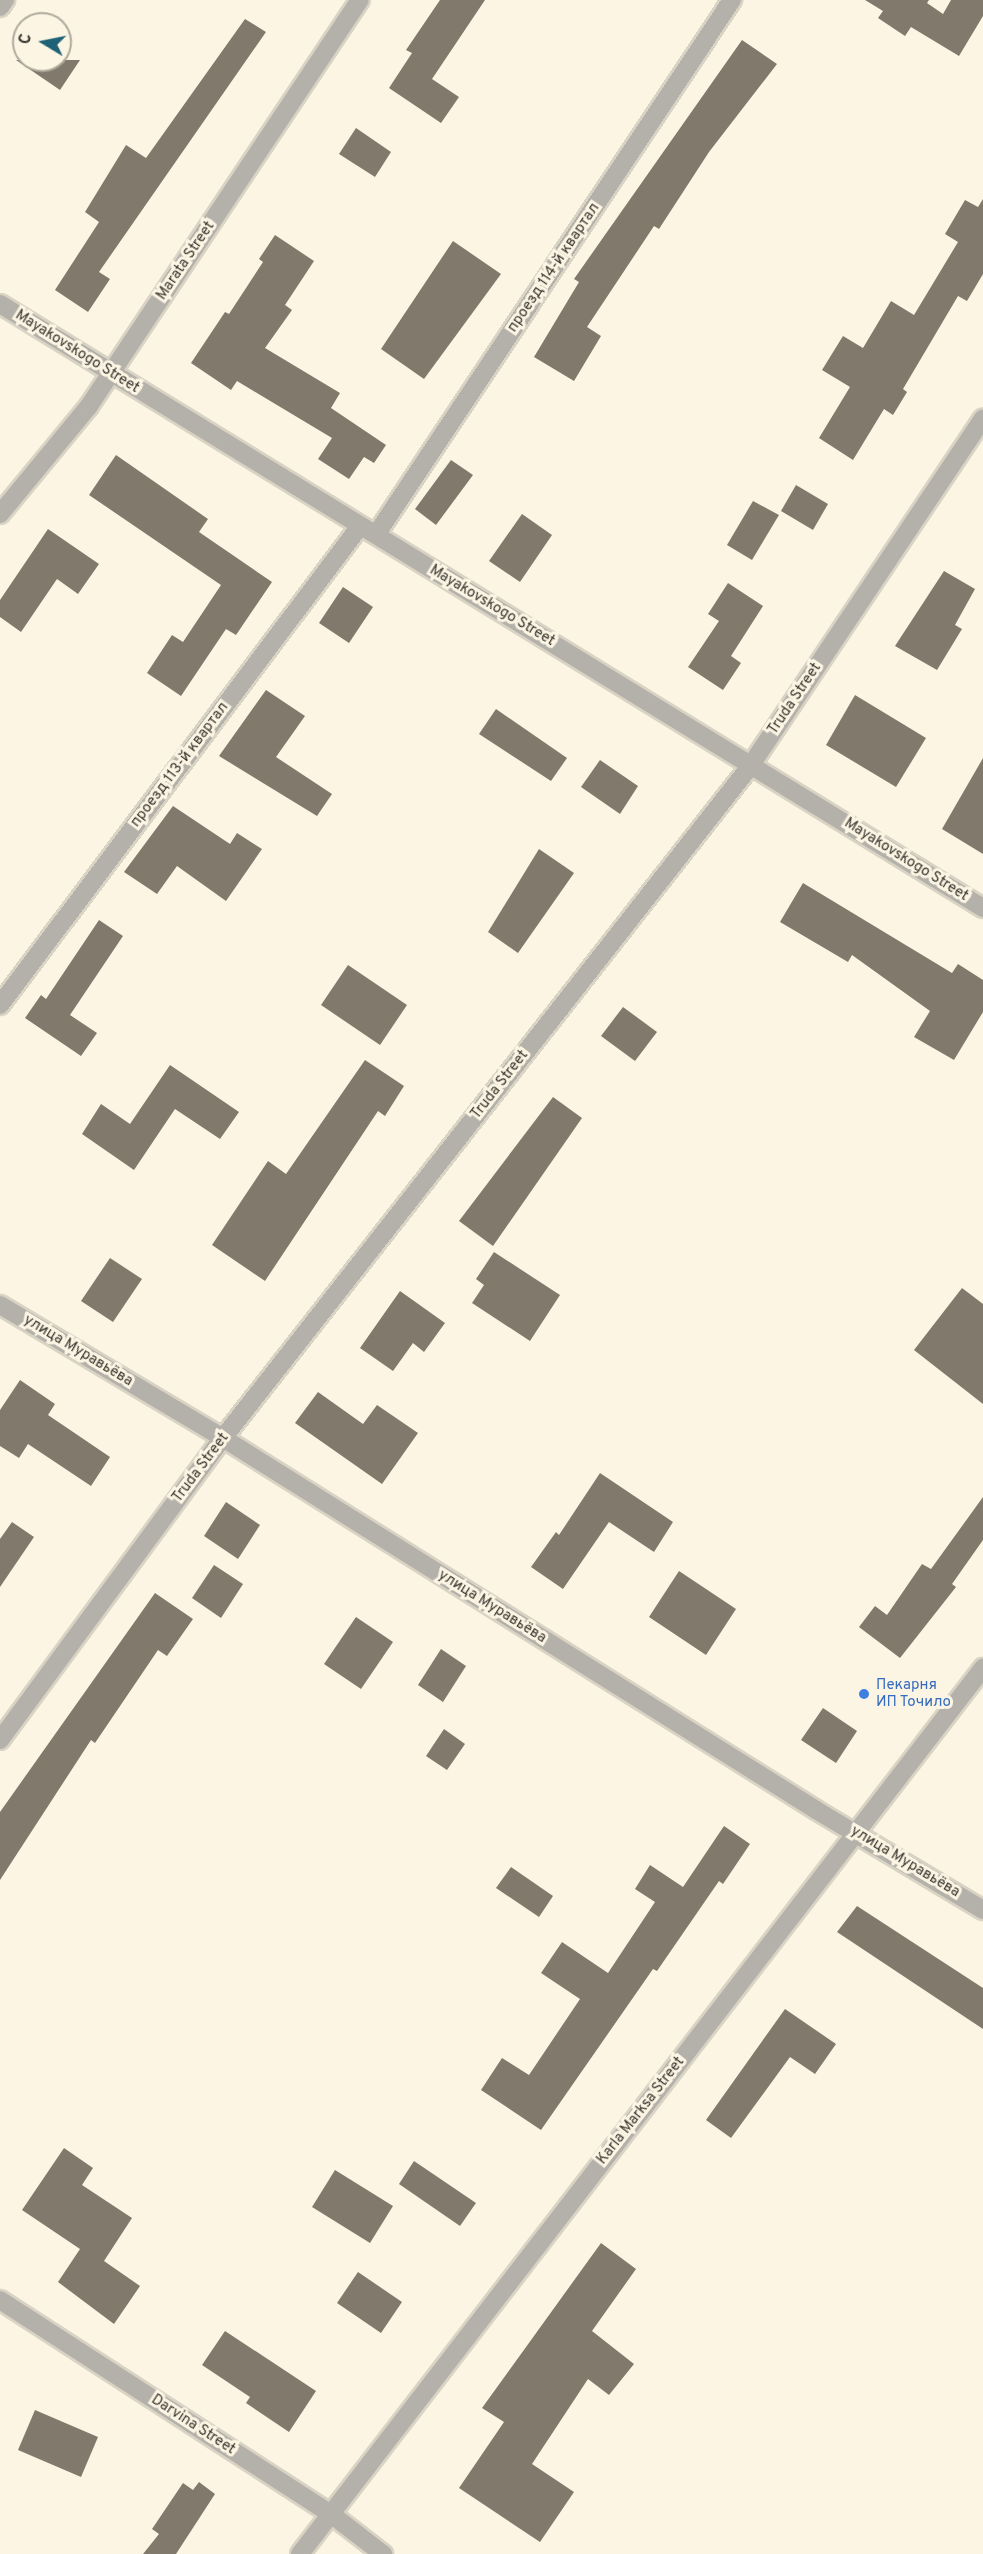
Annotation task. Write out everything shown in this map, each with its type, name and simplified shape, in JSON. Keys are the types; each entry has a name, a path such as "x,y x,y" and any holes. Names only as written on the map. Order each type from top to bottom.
{"street":[{"path":"0,8 5,0"},
{"name":"Marata Street","path":"0,514 89,406 360,0"},
{"name":"проезд 114-й квартал","path":"368,530 732,0"},
{"name":"Mayakovskogo Street","path":"0,304 983,908"},
{"name":"Truda Street","path":"0,1740 223,1437 751,765 983,419"},
{"name":"проезд 113-й квартал","path":"0,1005 368,530"},
{"name":"улица Муравьёва","path":"0,1305 223,1437 983,1910"},
{"name":"Karla Marksa Street","path":"300,2554 983,1668"},
{"name":"Darvina Street","path":"0,2300 331,2514 383,2554"}],"building":[{"path":"440,0 485,0 432,79 459,97 441,123 389,88 412,53 406,50"},
{"path":"865,0 929,0 927,3 943,14 951,0 983,0 983,16 959,56 911,27 905,36 878,18 883,11"},
{"path":"245,19 266,32 99,272 110,279 88,312 55,290 99,222 85,212 126,145 146,158"},
{"path":"742,40 777,64 709,152 659,229 654,226 587,327 601,336 574,381 534,357 579,282 574,279"},
{"path":"72,60 80,60 72,72"},
{"path":"34,72 72,72 60,90"},
{"path":"356,128 391,152 375,177 339,154"},
{"path":"983,199 983,274 967,301 958,296 903,389 907,392 893,415 884,409 853,460 819,438 850,387 822,370 843,336 863,348 891,301 914,315 958,242 945,234 965,200 978,207"},
{"path":"275,235 314,261 285,305 292,310 265,348 340,393 331,408 386,445 374,463 364,457 349,479 318,459 332,438 237,381 231,390 191,363 225,312 229,314 263,262 259,259"},
{"path":"453,241 501,274 424,379 381,349"},
{"path":"116,455 208,519 199,532 272,582 236,635 226,629 181,696 147,673 172,635 183,642 221,585 89,495"},
{"path":"451,460 473,475 436,525 415,509"},
{"path":"796,485 828,504 813,530 781,511"},
{"path":"753,501 779,515 752,560 727,545"},
{"path":"522,514 552,535 520,582 489,561"},
{"path":"48,529 99,564 78,594 57,579 21,632 0,617 0,600"},
{"path":"944,571 975,589 955,625 962,629 937,670 895,646"},
{"path":"728,583 763,606 731,656 741,663 723,690 688,667 719,621 708,614"},
{"path":"343,587 373,607 349,643 319,623"},
{"path":"266,690 305,716 276,757 332,794 317,816 219,756"},
{"path":"855,695 926,738 896,787 826,745"},
{"path":"496,709 567,758 551,781 479,734"},
{"path":"983,758 983,854 942,829"},
{"path":"600,760 638,786 620,814 581,787"},
{"path":"173,806 230,844 237,833 262,849 226,901 177,866 157,894 124,872"},
{"path":"539,849 574,873 518,953 488,932"},
{"path":"803,883 952,973 958,964 983,980 983,1012 954,1060 914,1037 930,1011 852,955 848,962 780,922"},
{"path":"99,920 123,936 70,1015 97,1033 81,1056 25,1018 41,995 46,999"},
{"path":"348,965 407,1005 380,1045 321,1005"},
{"path":"623,1007 657,1032 635,1061 601,1036"},
{"path":"365,1060 404,1086 385,1116 378,1111 265,1281 212,1245 268,1161 286,1174"},
{"path":"170,1065 239,1112 220,1139 175,1109 134,1170 82,1134 101,1104 130,1124"},
{"path":"553,1097 582,1118 493,1246 459,1221"},
{"path":"494,1252 560,1295 530,1341 472,1303 484,1285 476,1279"},
{"path":"110,1258 142,1279 113,1322 81,1301"},
{"path":"962,1288 983,1304 983,1404 914,1350"},
{"path":"400,1291 445,1323 424,1352 413,1343 393,1371 360,1348"},
{"path":"20,1380 55,1404 48,1415 110,1457 91,1486 28,1444 19,1458 0,1446 0,1410"},
{"path":"318,1392 363,1424 377,1405 418,1433 382,1484 295,1423"},
{"path":"600,1473 673,1522 654,1552 609,1522 563,1589 531,1567 556,1532 559,1535"},
{"path":"983,1497 983,1540 952,1584 956,1587 900,1658 859,1627 875,1606 887,1615 922,1564 931,1569"},
{"path":"226,1502 260,1525 238,1559 204,1536"},
{"path":"12,1522 34,1537 0,1587 0,1539"},
{"path":"214,1565 243,1584 221,1618 192,1598"},
{"path":"679,1571 736,1609 706,1655 649,1617"},
{"path":"155,1593 193,1619 167,1656 158,1650 95,1743 91,1740 0,1880 0,1812"},
{"path":"356,1617 393,1642 361,1689 324,1664"},
{"path":"441,1649 466,1666 443,1702 418,1685"},
{"path":"823,1708 857,1731 836,1763 801,1740"},
{"path":"444,1729 465,1744 447,1770 426,1756"},
{"path":"724,1826 750,1844 723,1884 719,1881 657,1971 653,1969 541,2130 481,2090 502,2058 529,2075 580,1999 541,1973 562,1942 608,1973 655,1902 635,1889 650,1865 683,1887"},
{"path":"511,1867 553,1896 539,1917 496,1888"},
{"path":"857,1906 983,1988 983,2029 837,1932"},
{"path":"785,2009 836,2044 815,2074 790,2057 731,2138 706,2120"},
{"path":"64,2148 93,2168 82,2185 132,2218 104,2261 140,2286 114,2324 58,2282 80,2249 22,2210"},
{"path":"414,2161 476,2203 460,2226 399,2184"},
{"path":"335,2170 393,2206 370,2243 312,2207"},
{"path":"601,2243 636,2269 592,2331 634,2364 609,2395 588,2379 532,2464 574,2492 540,2542 459,2488 504,2422 482,2408"},
{"path":"358,2272 402,2302 381,2333 337,2303"},
{"path":"225,2331 316,2391 289,2432 246,2403 250,2397 202,2365"},
{"path":"35,2410 98,2437 81,2477 18,2450"},
{"path":"199,2482 215,2494 176,2554 143,2554 159,2534 152,2529 183,2483 193,2490"}],"place":[{"name":"Пекарня ИП Точило","path":"864,1694"}]}
